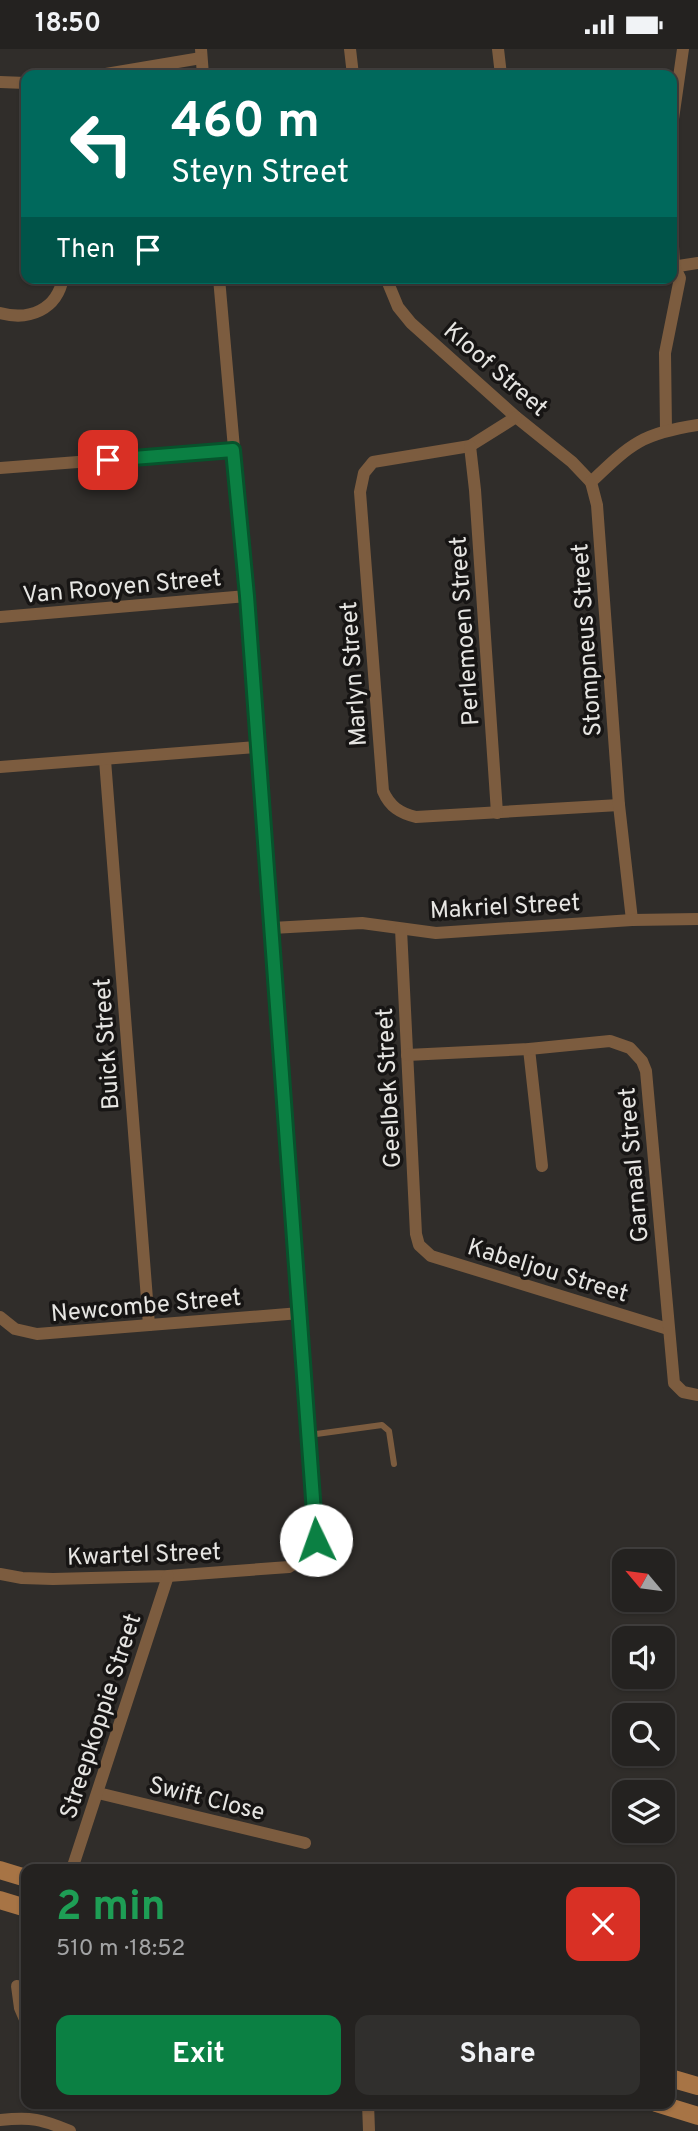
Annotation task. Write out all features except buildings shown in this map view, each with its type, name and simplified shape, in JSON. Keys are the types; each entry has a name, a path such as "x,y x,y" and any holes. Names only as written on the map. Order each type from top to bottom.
{"street":[{"path":"350,49 352,70"},
{"path":"498,49 500,70"},
{"path":"677,94 684,49"},
{"path":"124,70 201,54"},
{"path":"0,82 21,83"},
{"path":"677,266 698,263"},
{"path":"666,430 665,353 680,278 677,273"},
{"path":"0,313 22,317 41,311 57,296 61,284"},
{"path":"219,284 247,596 309,1435"},
{"name":"Kloof Street","path":"388,284 398,307 411,323 516,417 572,462 591,482"},
{"name":"Marlyn Street","path":"516,417 470,446 373,462 365,473 360,492 383,791 396,809 416,817 619,805"},
{"path":"591,482 641,439 666,430 698,425"},
{"name":"Perlemoen Street","path":"470,446 497,813"},
{"path":"0,468 233,450"},
{"name":"Stompneus Street","path":"591,482 597,505 619,805 632,920"},
{"name":"Van Rooyen Street","path":"0,617 247,596"},
{"path":"0,767 257,747"},
{"name":"Buick Street","path":"105,760 149,1325"},
{"name":"Makriel Street","path":"272,928 348,923 436,933 460,933 632,920 698,919"},
{"name":"Geelbek Street","path":"401,929 419,1245"},
{"name":"Garnaal Street","path":"407,1055 529,1049 610,1041 631,1048 642,1061 646,1071 674,1384 683,1392 698,1395"},
{"path":"529,1049 542,1166"},
{"name":"Kabeljou Street","path":"419,1245 431,1256 668,1329"},
{"name":"Newcombe Street","path":"0,1317 15,1329 37,1335 300,1313"},
{"name":"Kwartel Street","path":"0,1575 53,1579 168,1576 289,1567 307,1555 316,1540 309,1435"},
{"name":"Streepkoppie Street","path":"74,1864 168,1576"},
{"name":"Swift Close","path":"98,1793 306,1843"},
{"path":"0,1870 21,1876"},
{"path":"0,1900 21,1906"},
{"path":"16,1986 21,2010"},
{"path":"675,2079 698,2086"},
{"path":"368,2109 369,2131"},
{"path":"675,2109 698,2116"},
{"path":"0,2120 42,2120 70,2131"}],"lane":[{"path":"309,1435 382,1425 389,1431 394,1464"}],"route":[{"path":"108,460 233,450 247,596 316,1540"}]}
